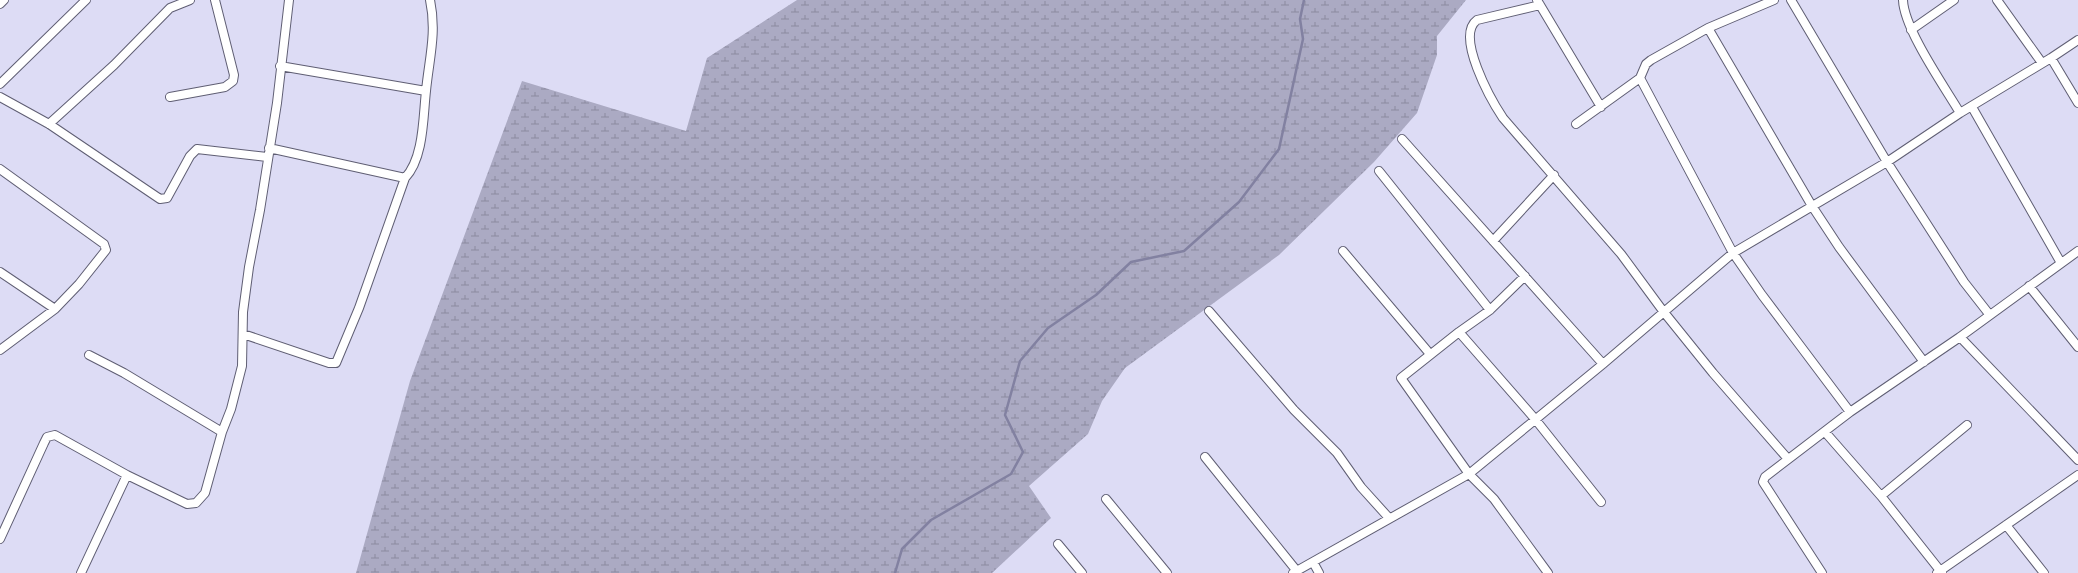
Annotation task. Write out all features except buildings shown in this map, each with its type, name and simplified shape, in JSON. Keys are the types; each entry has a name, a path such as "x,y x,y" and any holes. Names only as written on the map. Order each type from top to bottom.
{"street":[{"path":"0,4 4,0"},
{"path":"0,84 86,0"},
{"path":"49,124 114,65 170,8 190,0"},
{"path":"170,97 225,87 233,81 234,75 215,0"},
{"path":"0,539 47,437 55,435 127,475 187,504 196,503 204,493 222,432 231,409 242,366 243,334 249,267 268,157 289,0"},
{"path":"243,334 328,363 336,363 369,279 405,178 412,170 422,134 425,117 426,91 433,46 430,0"},
{"path":"1576,124 1640,78 1646,64 1651,60 1708,28 1774,0"},
{"path":"1791,0 1888,162 1964,282 1989,314"},
{"path":"1903,0 1903,9 1912,30 1960,113"},
{"path":"1912,30 1954,0"},
{"path":"1997,0 2042,63"},
{"path":"1601,107 1538,3 1477,20 1472,24 1469,34 1484,85 1490,98 1503,118 1554,175 1620,254 1663,311 1713,373 1788,458"},
{"path":"1708,28 1812,206 1924,362"},
{"path":"1205,457 1295,572 1469,474 1603,364 1663,311 1733,253 1888,162 1960,113 1972,107 2078,40"},
{"path":"2051,58 2078,102"},
{"path":"280,66 426,91"},
{"path":"1640,78 1733,253 1762,295 1850,412"},
{"path":"1,99 49,124 160,199 167,198 190,156 197,149 268,157"},
{"path":"1972,107 2061,263"},
{"path":"1402,139 1603,364"},
{"path":"269,148 405,178"},
{"path":"0,170 104,244 106,250 98,262 55,309 0,350"},
{"path":"1379,171 1490,310"},
{"path":"1493,241 1554,175"},
{"path":"1344,251 1430,354"},
{"path":"1822,573 1763,482 1765,476 1850,412 1960,337 1989,314 2078,251"},
{"path":"0,272 55,309"},
{"path":"1525,276 1490,310 1430,354 1401,378 1469,474 1494,500 1548,573"},
{"path":"2029,286 2078,347"},
{"path":"1209,311 1294,410 1337,453 1361,487 1389,518"},
{"path":"1459,332 1535,419 1601,502"},
{"path":"1960,337 2078,460"},
{"path":"89,355 124,373 222,432"},
{"path":"1881,496 1967,425"},
{"path":"1825,432 1881,496 1940,572 2006,525 2076,479"},
{"path":"81,573 127,475"},
{"path":"1106,499 1166,573"},
{"path":"2006,525 2044,573"},
{"path":"1058,544 1082,573"},
{"path":"1313,562 1319,573"}],"green space":[{"path":"797,0 1466,0 1437,36 1437,55 1417,113 1374,162 1279,255 1125,368 1102,401 1088,434 1029,486 1051,518 992,573 356,573 410,381 522,81 686,131 707,58"}],"waterway":[{"path":"895,573 902,549 931,520 1011,474 1023,452 1005,415 1020,361 1048,328 1096,295 1131,262 1184,251 1239,202 1279,149 1303,39 1300,19 1304,0"}]}
